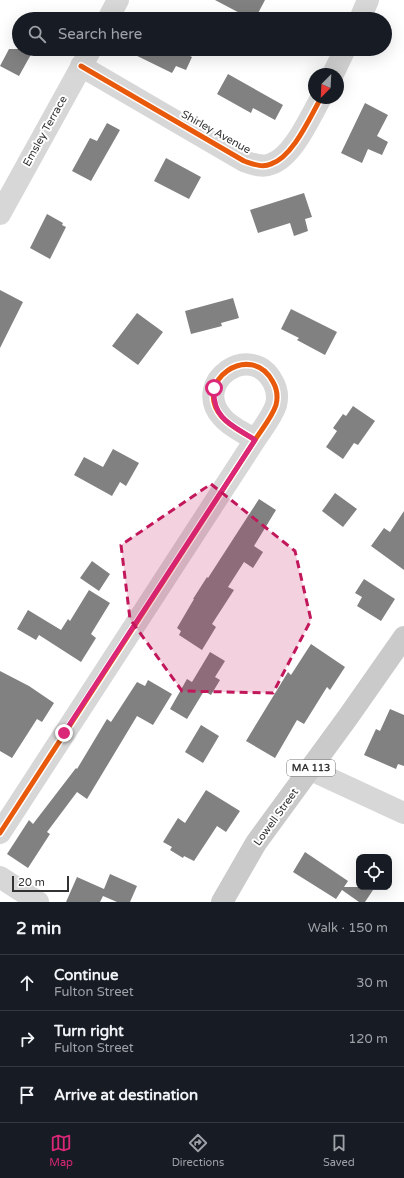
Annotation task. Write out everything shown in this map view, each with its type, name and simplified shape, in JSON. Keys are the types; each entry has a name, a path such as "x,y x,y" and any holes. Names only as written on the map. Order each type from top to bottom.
{"main road":[{"name":"Lowell Street","path":"222,902 256,842 310,770 404,637"}],"street":[{"path":"112,12 118,0"},
{"path":"363,12 368,0"},
{"path":"336,68 342,56"},
{"name":"Shirley Avenue","path":"86,58 244,161 261,166 272,164 289,151 317,104"},
{"name":"Emsley Terrace","path":"0,214 86,58"},
{"path":"0,833 255,440"},
{"path":"310,770 404,813"},
{"path":"0,877 38,902"}],"highlighted area":[{"path":"211,484 295,551 311,620 273,693 182,691 130,619 121,545"}],"building":[{"path":"215,0 265,0 259,12 238,12"},
{"path":"9,49 12,49 12,56 30,56 19,76 0,66"},
{"path":"137,56 192,57 186,70 176,66 172,73"},
{"path":"228,74 283,105 275,120 253,108 251,113 217,94"},
{"path":"365,103 388,115 377,136 388,142 382,155 368,149 362,163 341,153"},
{"path":"107,123 120,130 91,181 72,171 90,138 97,141"},
{"path":"166,158 201,177 189,199 154,181"},
{"path":"304,193 312,217 305,219 308,231 294,236 290,223 258,233 250,210"},
{"path":"47,214 63,223 62,225 66,227 50,259 30,248"},
{"path":"0,290 23,302 0,348"},
{"path":"233,298 239,318 221,323 222,326 191,334 185,311"},
{"path":"291,309 337,332 325,355 297,340 299,338 281,329"},
{"path":"137,313 163,332 138,365 112,346"},
{"path":"353,406 375,421 358,445 354,443 343,459 326,447 337,431 333,428 343,414 346,416"},
{"path":"113,449 139,463 126,486 120,482 112,496 74,475 84,457 103,467"},
{"path":"335,493 357,509 343,527 322,511"},
{"path":"259,499 276,510 254,546 263,552 253,568 244,562 228,587 234,590 212,624 216,627 202,650 179,635 181,631 177,628 193,599"},
{"path":"404,511 404,570 371,546 384,528 390,532"},
{"path":"92,561 110,574 99,591 80,578"},
{"path":"364,579 395,599 381,621 357,606 362,597 355,593"},
{"path":"89,590 110,603 91,634 96,638 81,662 39,635 36,640 17,629 28,610 61,630 68,619 70,621"},
{"path":"311,644 345,667 330,690 327,687 304,724 297,720 275,758 246,741 288,672 291,675"},
{"path":"210,652 225,661 215,677 220,680 211,695 204,691 187,719 170,709 187,679 192,682"},
{"path":"0,671 29,686 54,703 42,722 37,719 12,758 0,751"},
{"path":"148,680 172,694 153,725 137,716 87,799 77,792 47,832 50,834 28,868 7,854 29,820 33,824 76,768 77,769 107,719 111,722 137,682 145,686"},
{"path":"390,709 404,715 404,766 398,764 396,769 364,755 376,729 380,731"},
{"path":"201,725 219,736 203,763 185,752"},
{"path":"206,790 240,811 226,832 217,826 194,861 184,856 183,858 170,850 172,847 163,842 178,818 185,823"},
{"path":"305,852 348,881 344,887 356,887 356,890 373,890 365,902 359,902 342,890 336,899 293,872"},
{"path":"110,874 137,886 130,902 117,902 103,896 100,902 66,902 77,877 104,889"}],"cycle path":[{"path":"81,66 244,161 261,166 271,164 279,160 287,153 300,136 318,104"},
{"path":"0,833 272,414 277,399 273,382 263,370 251,365 239,365 228,371 219,379 214,391 214,404 225,421 255,440"}],"route":[{"path":"64,733 255,440 223,418 216,410 214,388"}]}
